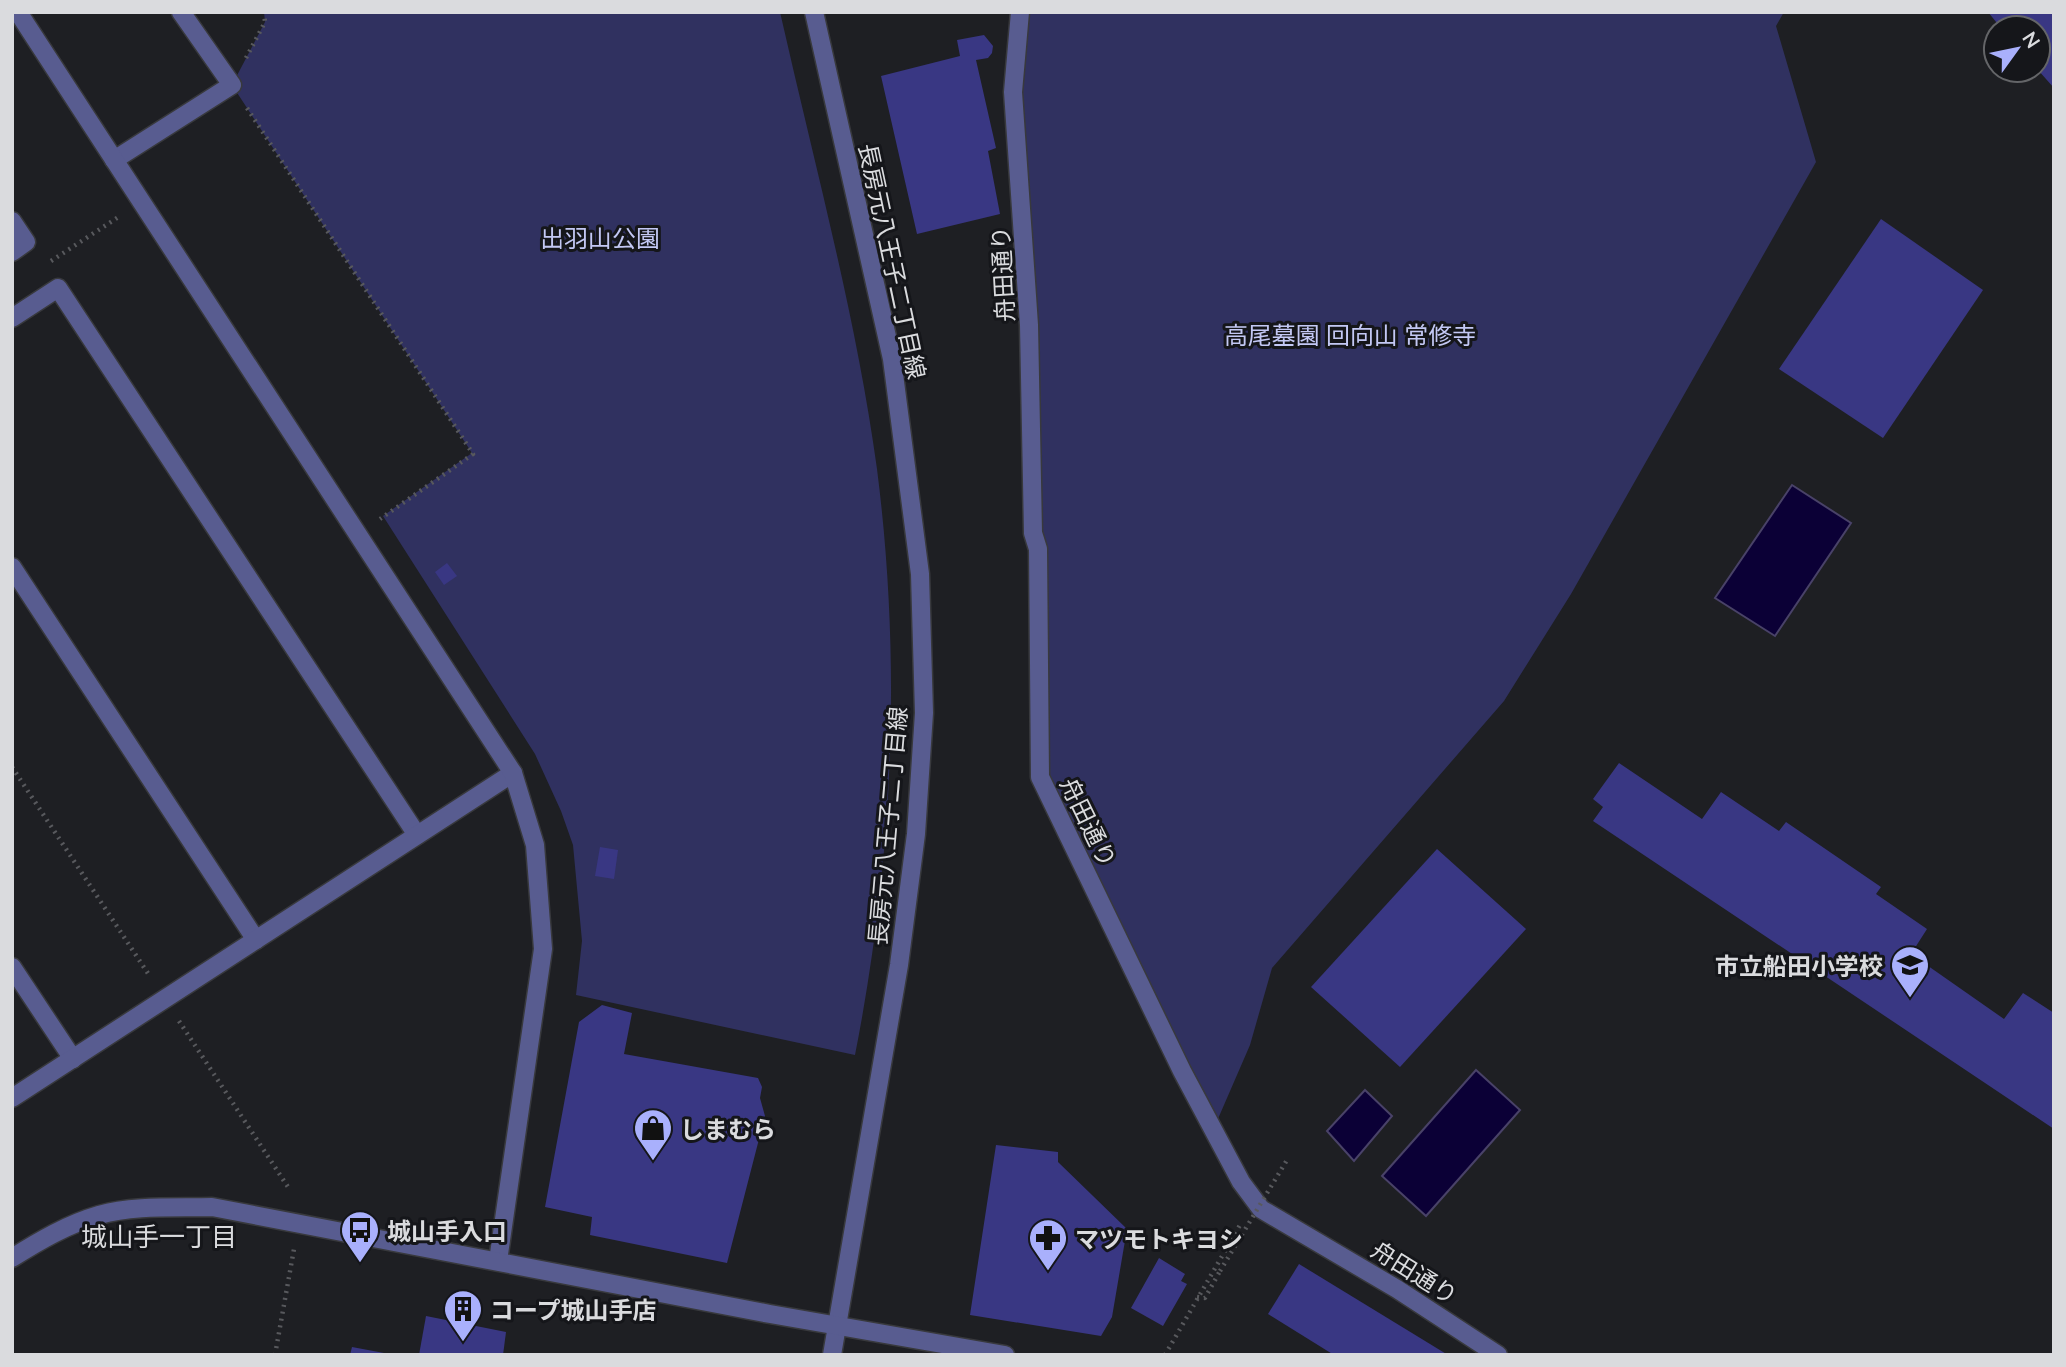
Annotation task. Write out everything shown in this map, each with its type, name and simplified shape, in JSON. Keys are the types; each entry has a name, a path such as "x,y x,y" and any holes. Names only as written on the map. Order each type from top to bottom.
{"street":[{"path":"18,12 513,773 535,845 543,950 498,1261"},
{"path":"114,160 232,85 181,12"},
{"name":"長房元八王子二丁目線","path":"814,12 892,359 920,574 924,713 916,834 899,965 832,1355"},
{"name":"舟田通り","path":"1020,12 1013,92 1029,326 1033,533 1038,549 1040,777 1182,1070 1241,1182 1261,1209 1397,1289 1498,1355"},
{"path":"12,221 26,242 12,252"},
{"path":"12,318 58,288 418,835"},
{"path":"12,567 256,940"},
{"path":"12,1098 513,773"},
{"path":"12,967 73,1059"},
{"path":"12,1258 44,1238 100,1215 150,1209 212,1207 837,1326 1005,1355"}],"path":[{"path":"264,12 265,22 232,85 473,454 359,534"},
{"path":"47,263 140,202"},
{"path":"1197,1297 1205,1298 1287,1160"},
{"path":"1165,1355 1255,1201"},
{"path":"275,1355 295,1249"}],"green space":[{"name":"出羽山公園","path":"264,12 780,12 858,354 877,469 885,542 891,689 890,763 878,909 855,1055 576,995 582,941 573,845 561,811 535,754 383,516 472,453 232,85 265,22"},
{"name":"高尾墓園 回向山 常修寺","path":"1020,12 1784,12 1776,26 1816,162 1571,594 1504,701 1272,968 1250,1045 1214,1128 1040,777 1013,92"}],"shaded area":[{"path":"1792,485 1851,523 1775,636 1715,598"},
{"path":"1476,1070 1520,1110 1426,1216 1382,1176"},
{"path":"1365,1090 1392,1116 1354,1161 1327,1131"}],"building":[{"path":"1988,12 2054,12 2054,88 2050,84 2052,14"},
{"path":"984,35 993,46 992,53 988,58 976,60 996,148 988,151 1000,214 917,234 881,76 960,56 957,40"},
{"path":"1881,219 1983,290 1883,438 1779,369"},
{"path":"447,563 457,576 444,585 435,572"},
{"path":"1619,763 1702,819 1721,792 1779,831 1786,822 1881,887 1876,894 1927,929 1911,954 2004,1019 2023,993 2054,1013 2054,1129 1593,821 1603,807 1593,799"},
{"path":"600,847 618,850 614,879 595,876"},
{"path":"1437,849 1526,929 1400,1067 1311,987"},
{"name":"しまむら","path":"602,1005 632,1013 624,1054 758,1078 762,1087 760,1098 765,1116 727,1263 590,1235 592,1217 545,1207 579,1022"},
{"name":"マツモトキヨシ","path":"996,1145 1058,1152 1058,1162 1127,1229 1112,1317 1101,1336 970,1315"},
{"path":"1159,1258 1185,1274 1181,1281 1187,1284 1163,1326 1131,1308"},
{"path":"1299,1264 1448,1355 1334,1355 1268,1314"},
{"name":"コープ城山手店","path":"426,1316 506,1332 503,1355 419,1355"},
{"path":"352,1347 384,1353 384,1355 350,1355"}],"place":[{"name":"市立船田小学校","path":"1910,999"},
{"name":"しまむら","path":"653,1162"},
{"name":"城山手入口","path":"360,1264"},
{"name":"マツモトキヨシ","path":"1048,1272"},
{"name":"コープ城山手店","path":"463,1343"}],"district":[{"name":"城山手一丁目","path":"159,1236"}]}
